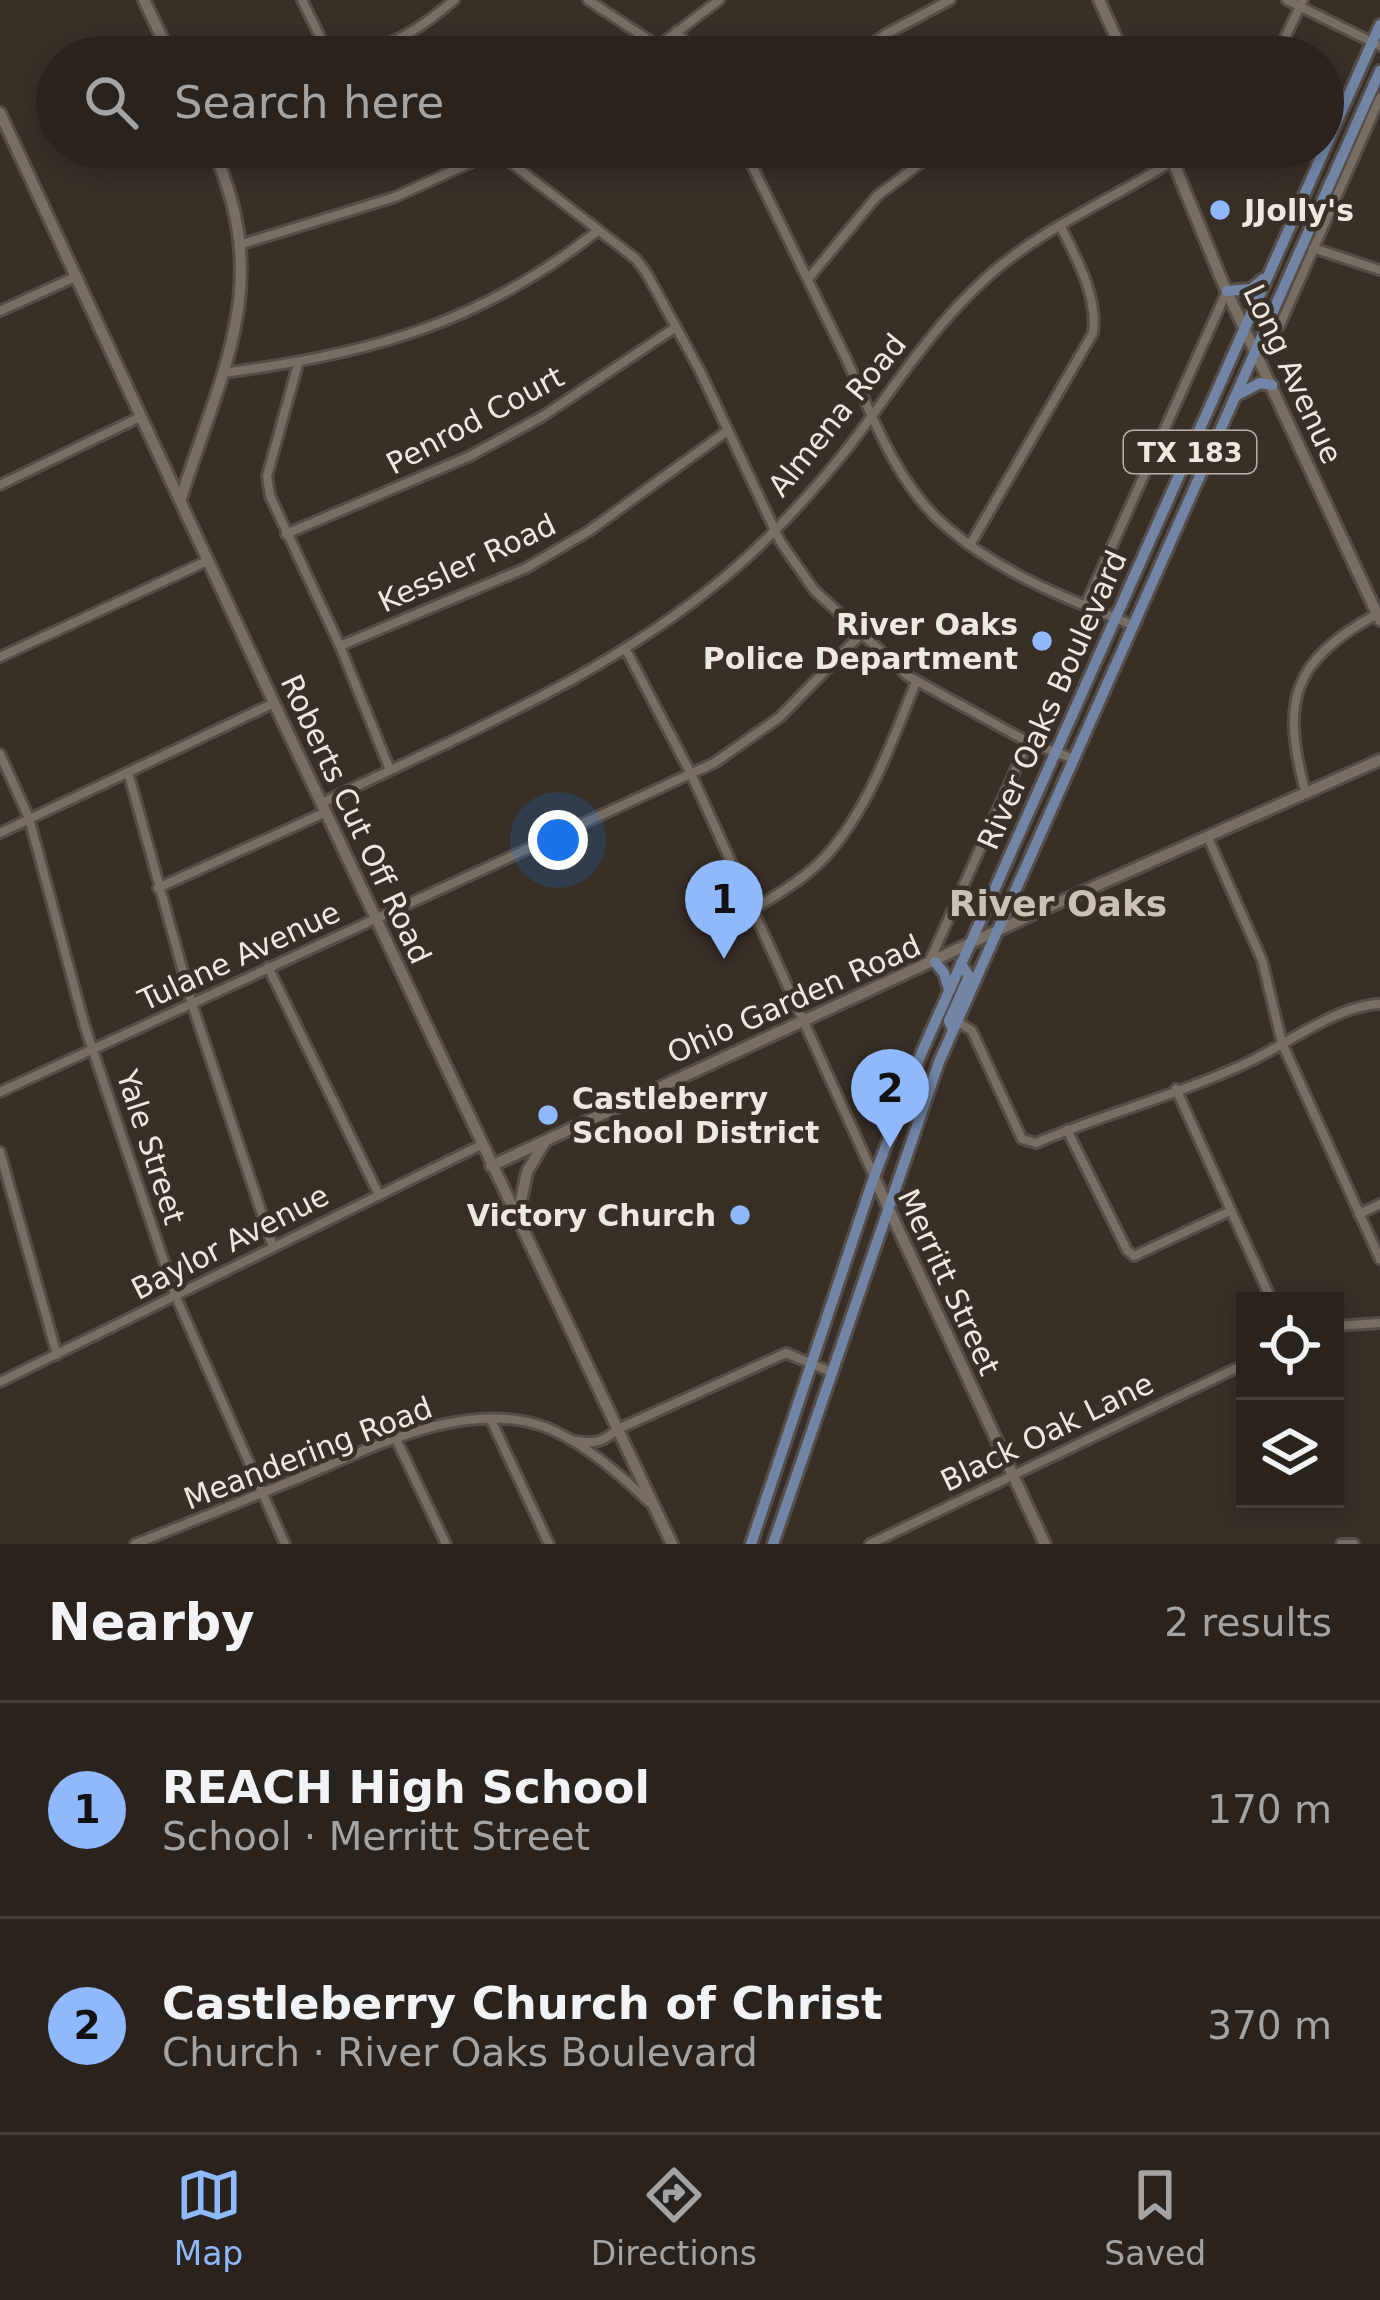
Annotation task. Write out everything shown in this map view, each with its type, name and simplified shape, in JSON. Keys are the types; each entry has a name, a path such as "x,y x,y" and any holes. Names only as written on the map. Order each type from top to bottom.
{"main road":[{"name":"River Oaks Boulevard","path":"1344,110 1376,44 1380,25"},
{"name":"River Oaks Boulevard","path":"1344,165 1380,71"},
{"name":"River Oaks Boulevard","path":"751,1544 874,1178 949,990 1316,168"},
{"name":"River Oaks Boulevard","path":"773,1544 886,1208 955,1025 1343,168"},
{"path":"1227,291 1251,289 1269,272"},
{"path":"1237,394 1261,383 1272,385"},
{"path":"1007,908 994,907 1018,851 1014,843"},
{"path":"931,964 944,973 949,990"},
{"path":"955,1025 949,1021 968,976 961,964"},
{"path":"759,1520 778,1526"}],"street":[{"path":"144,0 160,36"},
{"path":"302,0 320,36"},
{"path":"408,36 454,0"},
{"path":"588,0 643,36"},
{"path":"671,36 719,0"},
{"path":"883,36 950,0"},
{"path":"1099,0 1115,36"},
{"path":"1286,0 1301,3 1376,44"},
{"path":"1286,36 1301,3"},
{"path":"677,31 681,36"},
{"name":"River Oaks Boulevard","path":"1344,166 1380,98"},
{"name":"Roberts Cut Off Road","path":"0,113 4,136 210,559 274,704 672,1544"},
{"path":"181,498 238,319 244,280 236,206 221,168"},
{"path":"242,244 395,197 459,168"},
{"path":"523,168 596,232 636,259 676,327 775,529 814,590 916,682 1028,742 1074,759"},
{"path":"753,168 873,415 922,502 970,545 1046,588 1133,625"},
{"path":"808,279 877,196 914,168"},
{"name":"Almena Road","path":"158,888 626,650 728,574 775,529 820,482 910,359 982,281 1060,225 1161,168"},
{"name":"Long Avenue","path":"1176,168 1244,330 1379,617"},
{"name":"River Oaks Boulevard","path":"1264,335 1280,325 1343,168"},
{"path":"970,545 1093,333 1093,310 1083,271 1060,225"},
{"path":"220,374 298,364 426,330 548,269 596,232"},
{"path":"1313,248 1380,270"},
{"path":"0,311 75,277"},
{"path":"1086,604 1227,291"},
{"name":"Penrod Court","path":"286,534 470,456 543,416 676,327"},
{"path":"298,364 267,476 270,496 340,646 390,770"},
{"path":"0,484 140,418"},
{"name":"Kessler Road","path":"340,646 526,568 589,531 727,430"},
{"path":"0,657 210,559"},
{"path":"1306,794 1292,727 1303,682 1331,644 1379,617"},
{"name":"Tulane Avenue","path":"0,1092 691,774 780,717 860,635"},
{"name":"Merritt Street","path":"626,650 691,774 886,1208 1045,1544"},
{"path":"752,910 824,858 848,830 916,682"},
{"path":"0,833 274,704"},
{"path":"931,964 1028,742"},
{"name":"Yale Street","path":"0,754 29,818 92,1048 176,1297 285,1544"},
{"name":"Ohio Garden Road","path":"491,1166 1380,760"},
{"path":"128,772 192,1004 274,1247"},
{"path":"1208,838 1262,960 1282,1043 1380,1259"},
{"path":"268,967 379,1195"},
{"path":"955,1025 972,1031 1022,1139 1036,1143 1254,1059 1364,1006 1380,1004"},
{"path":"1176,1089 1268,1292"},
{"path":"1067,1130 1134,1256 1230,1211"},
{"path":"517,1218 527,1172 545,1141"},
{"name":"Baylor Avenue","path":"0,1382 482,1144"},
{"path":"0,1152 57,1355"},
{"path":"1359,1214 1380,1204"},
{"path":"1344,1325 1380,1323"},
{"name":"Meandering Road","path":"135,1544 435,1427 490,1420 530,1423 590,1444 786,1353 812,1366"},
{"path":"812,1366 831,1372"},
{"name":"Black Oak Lane","path":"870,1544 1236,1368"},
{"path":"490,1420 549,1544"},
{"path":"396,1439 446,1544"},
{"name":"Meandering Road","path":"569,1439 652,1505"},
{"path":"1341,1544 1354,1544"}],"place":[{"name":"JJolly's","path":"1220,210"},
{"name":"River Oaks Police Department","path":"1042,641"},
{"name":"REACH High School","path":"724,959"},
{"name":"Castleberry School District","path":"548,1115"},
{"name":"Castleberry Church of Christ","path":"890,1148"},
{"name":"Victory Church","path":"740,1215"}],"district":[{"name":"River Oaks","path":"1058,903"}]}
